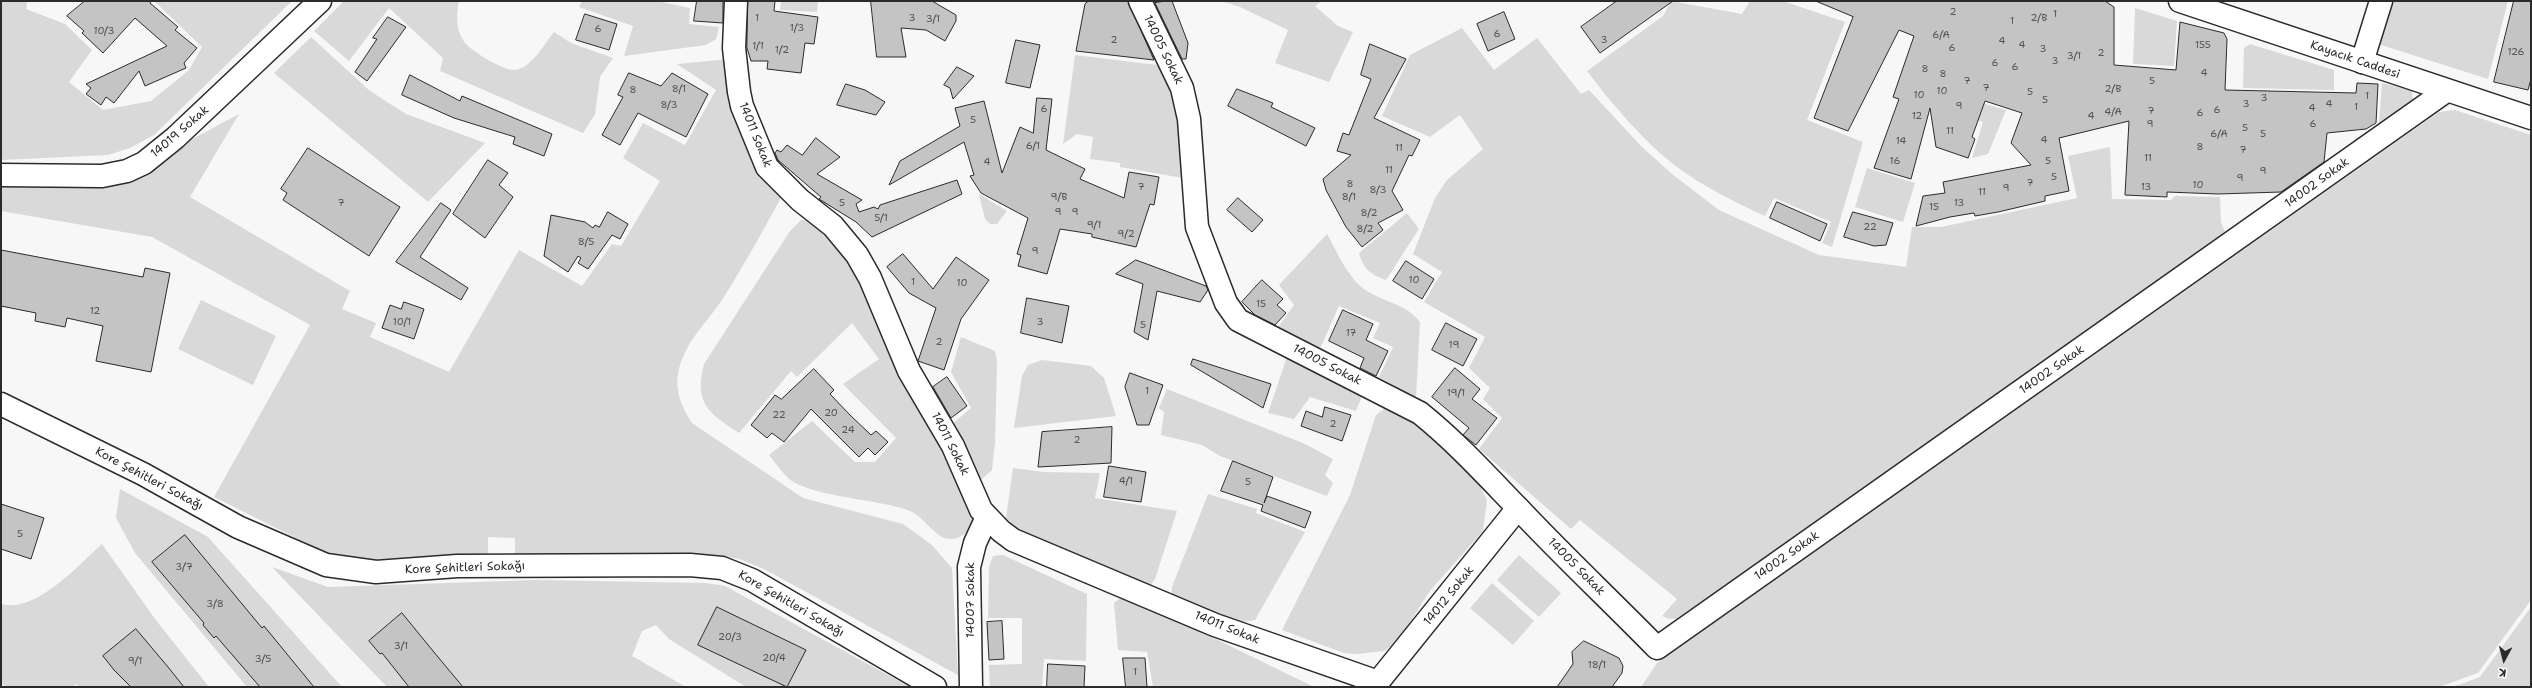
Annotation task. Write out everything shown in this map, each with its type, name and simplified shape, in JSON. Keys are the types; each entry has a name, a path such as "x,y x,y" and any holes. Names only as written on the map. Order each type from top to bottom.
{"street":[{"name":"14019 Sokak","path":"1,176 102,176 127,171 144,163 175,138 320,1"},
{"name":"14011 Sokak","path":"736,1 734,48 739,92 742,106 767,167 800,200 833,226 857,255 870,278 909,371 953,446 974,496 987,516 1001,531 1024,545 1215,625 1378,682"},
{"name":"14005 Sokak","path":"1140,1 1182,88 1189,119 1197,227 1226,303 1233,313 1245,324 1420,413 1446,434 1657,648"},
{"name":"Kayacık Caddesi","path":"2180,1 2446,92 2531,118"},
{"path":"2362,62 2381,1"},
{"name":"14002 Sokak","path":"1657,648 2446,92"},
{"name":"Kore Şehitleri Sokağı","path":"1,404 143,474 238,527 326,565 376,572 456,566 690,565 722,568 752,580 935,687"},
{"name":"14012 Sokak","path":"1378,682 1518,508"},
{"name":"14007 Sokak","path":"971,687 969,567 975,543 987,516"}],"shaded area":[{"path":"1,1 27,2 26,9 65,24 92,50 69,82 103,110 151,101 189,70 202,47 154,1 292,1 154,135 130,148 108,155 1,160"},
{"path":"344,1 459,1 457,21 459,31 466,44 495,64 510,69 515,70 521,68 533,60 554,32 571,43 613,58 600,77 595,114 583,133 440,71 443,58 389,8 349,61 314,31"},
{"path":"582,1 657,1 690,8 689,24 719,27 716,39 706,45 624,56 633,26 579,7"},
{"path":"781,1 818,1 817,12 780,10"},
{"path":"1221,1 1322,1 1315,6 1338,26 1353,32 1329,82 1275,63 1288,30 1240,7"},
{"path":"1671,1 1742,14 1750,1 1783,1 1845,22 1807,120 1863,142 1832,247 1822,243 1831,222 1774,198 1765,216 1720,194 1677,167 1641,135 1587,71 1663,16"},
{"path":"2392,1 2508,1 2488,79 2378,44"},
{"path":"2135,8 2177,21 2174,66 2133,64"},
{"path":"1462,28 1494,70 1537,38 1581,94 1589,90 1641,146 1672,174 1719,210 1819,255 1906,267 1912,227 1941,227 2077,198 2068,156 2110,147 2112,199 2171,200 2175,196 2220,197 2221,222 2227,237 2194,263 1676,619 1669,619 1662,616 1677,599 1580,520 1571,529 1479,449 1502,418 1483,399 1490,388 1469,368 1485,337 1424,302 1442,272 1413,254 1435,198 1447,180 1483,149 1460,115 1430,137 1382,116 1410,55"},
{"path":"311,37 370,91 406,114 485,143 428,202 274,73"},
{"path":"2250,44 2334,70 2334,90 2243,88 2244,48"},
{"path":"1075,55 1165,66 1179,95 1188,179 1120,167 1120,163 1090,159 1093,137 1077,134 1063,144"},
{"path":"730,59 783,194 749,256 721,302 693,338 682,358 677,383 682,404 692,423 803,498 903,524 932,545 952,568 958,675 764,569 739,559 719,555 641,553 515,555 515,538 488,537 488,554 369,560 332,556 214,497 310,325 152,237 1,211 1,183 112,182 239,114 190,197 350,291 342,309 376,323 370,337 449,372 519,250 582,286 612,244 621,246 660,181 623,158 643,123 685,145 716,90 677,64"},
{"path":"2382,83 2412,91 2414,108 2358,147 2355,139 2379,124"},
{"path":"1961,97 2006,110 1988,154 1972,158 1983,122 1955,112"},
{"path":"2455,110 2531,135 2531,600 2478,673 2439,687 1641,687 1657,663 2439,112"},
{"path":"1867,168 1915,183 1903,222 1855,207"},
{"path":"979,194 1007,211 997,224 990,224 985,219"},
{"path":"1407,213 1419,229 1386,280 1376,276 1368,271 1363,264 1359,253"},
{"path":"801,220 813,220 844,253 862,286 976,517 972,526 960,537 950,539 940,536 910,511 881,503 827,493 797,484 782,472 769,455 812,421 855,462 875,462 896,438 843,384 879,359 852,323 797,377 791,371 739,433 719,419 706,406 701,388 701,377 704,364 790,231"},
{"path":"1327,234 1343,263 1358,284 1371,293 1408,311 1420,322 1416,398 1379,377 1393,347 1373,338 1380,323 1339,306 1319,351 1276,330 1294,305 1279,285"},
{"path":"201,300 276,336 253,385 178,349"},
{"path":"961,337 995,351 997,362 995,443 992,470 981,480 971,472 951,425 971,408 951,372"},
{"path":"1289,351 1364,391 1356,411 1310,397 1294,419 1268,413"},
{"path":"1042,360 1091,366 1104,378 1116,416 1014,428 1022,376 1028,365"},
{"path":"1167,389 1305,444 1333,459 1325,475 1333,483 1327,496 1220,456 1202,445 1161,435 1164,412 1159,408"},
{"path":"1389,405 1439,438 1475,476 1487,500 1483,531 1429,592 1399,640 1384,651 1357,654 1344,653 1282,630 1350,495 1376,415"},
{"path":"1013,468 1044,472 1100,473 1095,498 1177,511 1155,579 1150,586 1094,566 1054,549 1036,540 1006,518"},
{"path":"120,489 208,537 342,687 247,687 135,553 116,518"},
{"path":"1208,494 1257,509 1256,513 1305,532 1255,620 1243,622 1171,599 1172,587"},
{"path":"102,544 155,619 209,687 79,687 76,684 74,687 8,687 1,684 1,604 15,605 28,602 42,595 69,575"},
{"path":"1003,555 1087,594 1086,661 1044,659 1042,687 990,687 989,665 1022,664 1022,618 988,618 989,567 993,556"},
{"path":"1519,555 1561,593 1539,617 1497,580"},
{"path":"272,567 328,587 535,580 706,583 725,586 910,687 746,687 669,639 656,625 642,631 632,656 686,687 387,687"},
{"path":"1492,583 1534,621 1513,645 1470,608"},
{"path":"1122,597 1140,602 1314,687 1153,687 1147,652 1118,650 1114,603"},
{"path":"2531,607 2531,687 2453,687 2480,677"}],"building":[{"path":"85,1 151,1 150,3 178,27 175,30 197,48 184,63 186,68 145,86 139,71 114,103 106,97 101,105 86,94 91,88 86,84 167,46 135,18 103,53 82,33 84,31 67,16"},
{"path":"697,1 723,1 723,23 694,21"},
{"path":"748,1 775,1 774,11 818,17 814,44 805,43 801,73 767,69 768,61 751,61 747,48"},
{"path":"871,1 932,1 956,15 956,21 945,41 926,30 901,28 906,57 877,57"},
{"path":"1089,1 1128,1 1154,60 1076,51 1085,4"},
{"path":"1172,1 1188,43 1186,59 1182,59 1155,3"},
{"path":"1617,1 1673,1 1600,53 1581,27"},
{"path":"1816,1 2105,1 2114,7 2114,65 2176,70 2180,22 2224,33 2227,39 2225,90 2356,93 2357,83 2378,84 2376,123 2366,129 2327,133 2324,162 2281,192 2218,194 2167,192 2167,197 2125,195 2129,121 2059,138 2069,191 2045,196 2045,201 1998,212 1975,216 1974,213 1950,217 1916,226 1923,196 1945,193 1943,182 2031,165 2011,143 2022,113 1985,101 1972,137 1975,139 1968,158 1936,147 1930,108 1911,179 1874,168 1899,99 1893,97 1914,36 1899,30 1848,131 1814,118 1853,17"},
{"path":"2514,1 2531,1 2531,79 2528,90 2494,82"},
{"path":"1504,12 1515,39 1488,51 1477,24"},
{"path":"585,14 617,24 609,50 576,40"},
{"path":"388,17 406,27 367,81 355,72 377,39 373,38"},
{"path":"1016,40 1040,45 1030,88 1006,83"},
{"path":"1370,44 1406,59 1374,118 1420,140 1412,156 1409,155 1392,191 1403,210 1378,223 1383,230 1362,247 1346,227 1326,190 1323,179 1351,155 1337,151 1343,133 1349,135 1371,79 1361,75"},
{"path":"957,67 974,76 953,99 950,88 944,85"},
{"path":"629,73 661,86 672,73 708,94 686,137 638,113 620,145 602,135 623,97 618,95"},
{"path":"410,75 460,101 462,96 552,134 544,156 513,144 515,137 454,118 402,95"},
{"path":"846,84 865,90 885,102 876,115 837,105"},
{"path":"1237,89 1273,103 1271,107 1315,128 1306,146 1228,106"},
{"path":"1037,98 1052,99 1046,150 1085,169 1080,179 1124,198 1129,172 1159,177 1154,205 1150,204 1136,247 1092,237 1092,234 1060,229 1047,274 1018,266 1021,255 1017,254 1028,218 981,193 970,176 974,175 964,142 889,185 900,161 960,126 955,108 984,101 1002,173 1020,127 1033,133"},
{"path":"816,138 840,157 817,174 862,200 856,204 859,212 874,207 878,209 880,205 957,180 962,194 872,237 856,222 819,199 821,197 778,160 775,153 777,150 781,152 787,145 802,155"},
{"path":"308,148 400,207 369,256 283,200 287,193 281,189"},
{"path":"488,160 508,173 499,185 513,197 485,238 453,214"},
{"path":"1238,198 1263,220 1252,232 1227,210"},
{"path":"1777,202 1827,224 1820,241 1770,218"},
{"path":"441,203 451,210 420,257 468,288 461,300 396,262"},
{"path":"608,212 628,224 620,239 612,235 588,269 578,263 581,258 578,256 568,272 544,256 551,215 585,222 593,228 595,225 599,227"},
{"path":"1853,212 1893,223 1886,245 1874,246 1844,237"},
{"path":"1,250 143,277 145,268 170,273 151,372 96,361 103,326 67,318 65,327 35,321 36,313 1,306"},
{"path":"903,254 933,289 956,257 989,280 961,319 944,370 918,361 936,308 909,293 887,267"},
{"path":"1136,260 1206,286 1208,290 1200,302 1157,291 1148,340 1134,332 1143,284 1116,274"},
{"path":"1406,261 1434,279 1422,299 1393,281"},
{"path":"1262,280 1283,299 1277,305 1286,313 1275,325 1255,315 1242,302"},
{"path":"1027,298 1069,306 1062,343 1021,333"},
{"path":"404,302 424,309 414,339 382,328 390,305 401,309"},
{"path":"1343,310 1373,324 1366,340 1388,351 1376,376 1360,368 1364,358 1329,341"},
{"path":"1446,323 1477,339 1463,366 1432,350"},
{"path":"1193,359 1271,384 1263,408 1191,365"},
{"path":"1455,368 1480,389 1472,399 1497,418 1476,445 1463,435 1469,428 1432,397"},
{"path":"814,369 834,390 830,394 850,415 871,435 876,431 888,442 875,455 868,448 859,457 811,409 784,442 772,433 767,438 751,425 775,395 781,399"},
{"path":"1130,373 1163,385 1149,425 1137,425 1125,387"},
{"path":"947,377 967,406 951,418 933,387"},
{"path":"1325,407 1351,415 1342,441 1301,426 1306,411 1322,417"},
{"path":"1112,427 1111,463 1038,467 1042,432"},
{"path":"1233,461 1273,477 1264,503 1267,496 1311,512 1305,528 1261,511 1263,505 1221,491"},
{"path":"1109,466 1146,472 1141,502 1104,497"},
{"path":"1,504 44,518 31,559 1,549"},
{"path":"185,535 262,628 264,626 314,687 260,687 216,636 214,638 203,625 204,623 152,562"},
{"path":"717,607 806,650 787,687 698,645"},
{"path":"402,613 463,687 409,687 382,653 380,654 369,641"},
{"path":"1002,621 1004,659 989,660 987,622"},
{"path":"136,629 184,687 131,687 114,670 103,656"},
{"path":"1584,641 1619,658 1623,666 1622,673 1612,687 1557,687 1573,664 1572,652"},
{"path":"1123,658 1145,658 1147,687 1126,687"},
{"path":"1048,664 1085,666 1084,687 1047,687"}]}
